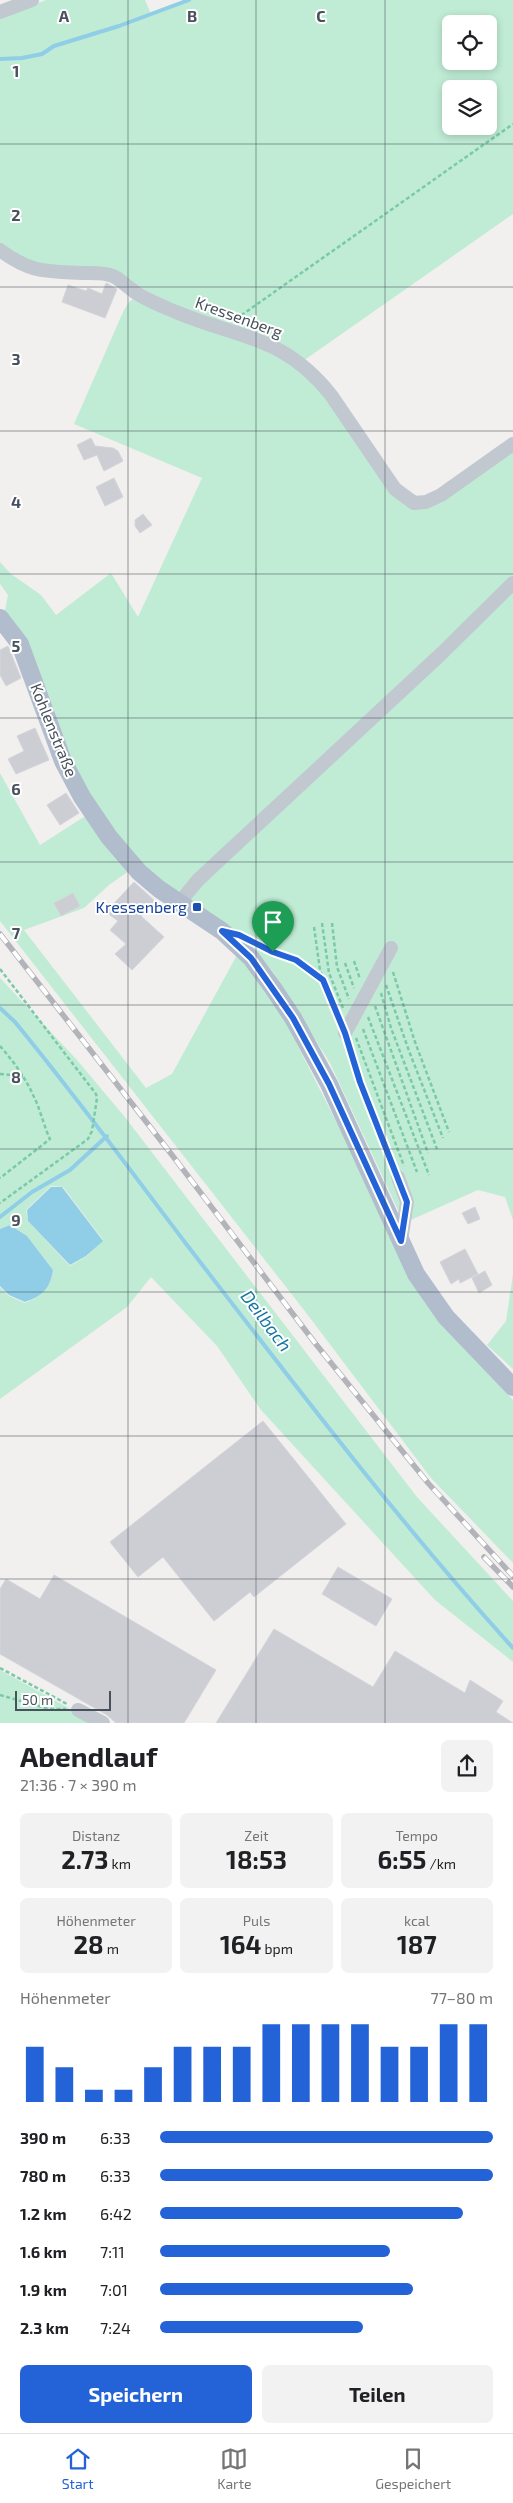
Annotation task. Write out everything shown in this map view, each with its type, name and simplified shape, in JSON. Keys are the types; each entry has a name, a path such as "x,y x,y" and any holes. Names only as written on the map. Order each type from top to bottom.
{"main road":[{"name":"Kohlenstraße","path":"0,618 20,644 63,761 82,797 109,837 139,872 179,903 222,931 251,958 293,1018 329,1084 416,1274 446,1317 513,1387"}],"street":[{"path":"0,12 32,0"},
{"name":"Kressenberg","path":"0,250 17,263 41,271 113,276 132,290 175,311 256,338 275,347 307,368 331,395 395,489 414,503 426,502 441,495 513,444"},
{"path":"179,903 198,880 441,654 513,583"},
{"path":"356,1013 390,951"},
{"path":"401,1241 407,1202 402,1174"},
{"path":"78,1710 103,1723"}],"path":[{"path":"222,328 513,124"},
{"path":"322,922 329,972 356,1013 429,1175"},
{"path":"332,923 337,967 416,1172"},
{"path":"314,927 323,980"},
{"path":"256,944 296,960 323,980 356,1013 402,1174"},
{"path":"390,951 404,1011 449,1132"},
{"path":"354,961 364,991 356,1013"},
{"path":"345,964 359,1000 356,1013 360,1082 402,1174"},
{"path":"0,969 84,1078 97,1098 92,1131 88,1139 0,1203"},
{"path":"378,972 443,1138"},
{"path":"378,972 391,1028 437,1149"},
{"path":"356,1013 373,998 387,1045 428,1153"},
{"path":"0,1046 23,1076 34,1097 40,1119 50,1139 0,1178"},
{"path":"0,1074 23,1076"},
{"path":"0,1668 78,1710"},
{"path":"0,1695 49,1709 78,1710"}],"green space":[{"path":"46,0 145,0 151,14 185,0 513,0 513,214 303,361 200,317 114,273 103,269 79,266 76,270 36,267 0,245 0,18"},
{"path":"135,297 299,365 413,506 513,446 513,579 190,886 178,891 150,873 124,844 99,809 54,726 4,615 8,595 0,584 0,562 11,574 41,595 56,615 111,573 138,617 202,478 74,424 123,312 129,302"},
{"path":"513,588 513,1220 505,1197 478,1190 404,1223 330,1063 273,972 239,935 189,899 207,876"},
{"path":"0,773 40,845 87,815 129,871 109,885 84,908 24,930 146,1088 172,1074 237,955 263,986 282,1015 342,1133 406,1270 425,1303 513,1400 513,1563 431,1478 304,1310 0,921"},
{"path":"0,978 77,1060 124,1116 417,1497 513,1601 513,1662 435,1600 261,1410 217,1346 151,1277 127,1307 0,1399 0,1287 9,1296 25,1303 44,1291 50,1282 53,1270 27,1236 10,1225 0,1229","holes":["51,1186 63,1187 103,1240 87,1256 70,1266 28,1221 26,1210"]},
{"path":"513,1274 513,1369 487,1345 506,1321"},
{"path":"0,1670 83,1716 97,1723 0,1723"}],"water":[{"path":"51,1187 62,1187 103,1241 86,1256 70,1265 28,1221 27,1210"},
{"path":"10,1225 27,1236 53,1270 50,1282 44,1291 25,1302 9,1295 0,1286 0,1229"}],"building":[{"path":"106,283 117,289 105,318 62,302 68,285 86,291 88,288 102,294"},
{"path":"91,438 95,446 113,448 118,451 123,461 104,471 97,455 84,460 77,445"},
{"path":"114,478 123,497 105,506 96,487"},
{"path":"143,514 152,525 140,533 135,526 135,520"},
{"path":"8,646 21,678 6,686 0,675 0,650"},
{"path":"35,728 49,760 16,774 8,759 24,751 17,736"},
{"path":"66,793 79,813 60,825 47,805"},
{"path":"134,882 155,901 141,916 164,937 132,970 115,954 126,944 110,930 118,921 106,912"},
{"path":"73,893 80,906 61,916 54,903"},
{"path":"475,1207 480,1219 468,1224 462,1213"},
{"path":"465,1249 478,1274 460,1283 459,1279 451,1284 440,1262"},
{"path":"485,1271 492,1285 479,1293 472,1278"},
{"path":"263,1421 346,1524 254,1597 250,1592 214,1621 163,1557 138,1577 110,1542"},
{"path":"338,1567 392,1599 376,1626 322,1594"},
{"path":"54,1575 216,1670 184,1723 116,1723 107,1715 0,1654 0,1589 6,1579 40,1599"},
{"path":"274,1629 373,1687 395,1651 465,1693 470,1680 503,1701 496,1712 513,1723 216,1723"}],"waterway":[{"path":"0,59 22,58 42,54 54,46 119,26 189,0"},
{"name":"Deilbach","path":"0,1008 15,1022 59,1077 346,1450 470,1600 513,1648"},
{"path":"0,1217 32,1192 70,1170 107,1136"}],"railway":[{"path":"0,934 315,1343 428,1483 513,1576"},
{"path":"484,1557 513,1587"}],"place":[{"name":"Kressenberg","path":"197,907"}],"route":[{"path":"222,931 239,935 273,952 296,960 323,980 345,1033 360,1082 407,1202 401,1241 329,1084 293,1018 251,958 222,931"}]}
